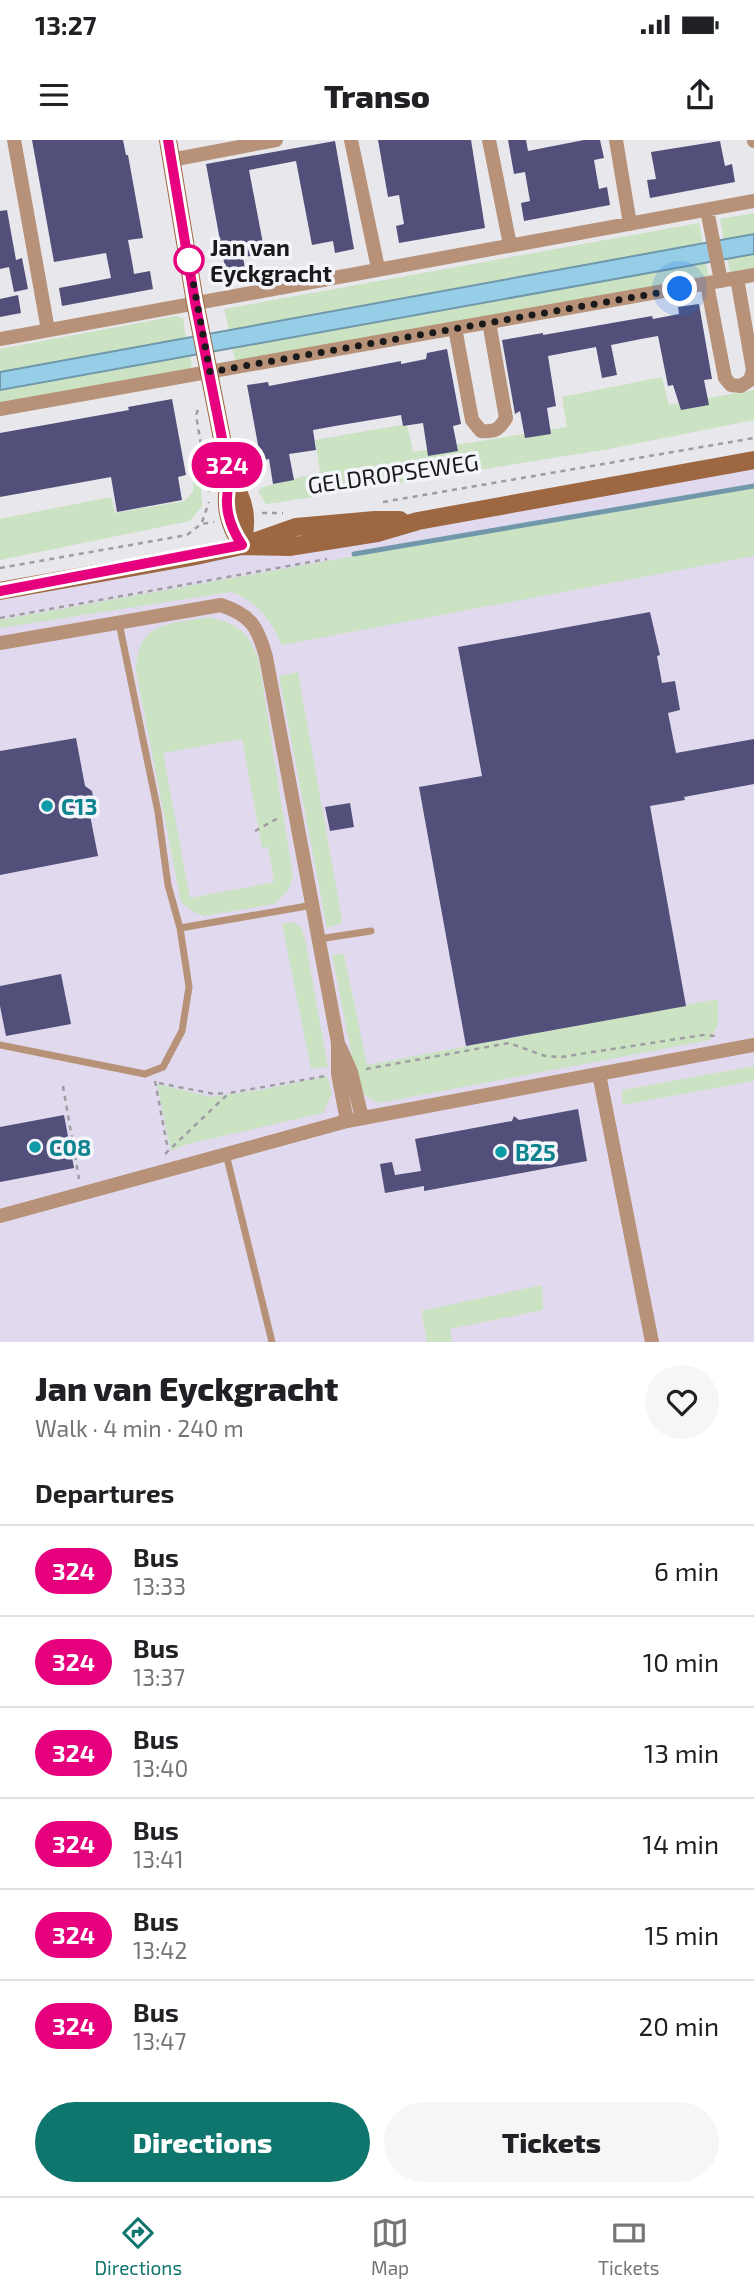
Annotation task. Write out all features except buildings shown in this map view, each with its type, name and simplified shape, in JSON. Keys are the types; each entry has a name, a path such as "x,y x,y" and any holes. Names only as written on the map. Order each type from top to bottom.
{"main road":[{"path":"168,140 195,302 230,479 225,497 237,518 230,528 242,545"},
{"name":"GELDROPSEWEG","path":"0,591 242,545 296,527 375,520 418,521 754,460"}],"street":[{"path":"14,140 48,330"},
{"path":"351,140 379,268"},
{"path":"489,140 510,245"},
{"path":"616,140 631,224"},
{"path":"171,160 271,141"},
{"path":"0,339 510,245 631,224 708,215 754,201"},
{"path":"708,215 725,378 731,385 741,386 750,380 753,370 737,278"},
{"path":"0,409 716,279 754,275"},
{"path":"455,328 472,420 481,431 494,432 500,429 506,418 489,322"},
{"path":"0,643 221,604 238,611 252,623 260,635 266,657 354,1120"},
{"path":"0,1216 143,1175 354,1120 750,1046"},
{"path":"599,1074 652,1342"}],"lane":[{"path":"0,1045 145,1074 163,1067 182,1031 189,988 180,928 168,884 158,812 148,776 118,622"},
{"path":"180,928 313,905"},
{"path":"319,939 370,932"},
{"path":"226,1153 272,1342"}],"path":[{"path":"201,524 209,505 209,492 196,415 209,371"},
{"name":"GELDROPSEWEG","path":"373,503 754,438"},
{"name":"GELDROPSEWEG","path":"0,568 187,535 201,524 267,512 284,513"},
{"path":"255,831 295,808"},
{"path":"168,1151 155,1082 214,1094 229,1093 509,1042 545,1056 562,1057 703,1035 750,1046"},
{"path":"62,1086 82,1193"},
{"path":"143,1175 229,1093"}],"shaded area":[{"path":"754,463 754,1342 0,1342 0,601 259,545"}],"green space":[{"path":"754,213 754,234 724,240 720,219"},
{"path":"699,223 703,245 229,330 224,309"},
{"path":"754,254 754,268 730,272 727,258"},
{"path":"706,262 708,276 236,362 232,348"},
{"path":"176,316 183,318 186,338 0,372 0,349"},
{"path":"190,356 192,367 188,369 0,405 0,390"},
{"path":"662,377 669,405 754,390 754,420 609,449 275,503 266,504 258,491 263,487 320,472 315,440 407,424 413,452 567,427 562,397"},
{"path":"201,481 202,506 190,521 0,560 0,519 111,497 115,513 184,501 193,492 193,482"},
{"path":"754,484 754,556 282,645 262,612 249,601 231,592 0,628 0,620"},
{"path":"208,617 241,630 251,643 259,662 293,877 288,891 274,904 204,916 181,902 136,671 142,643 157,628","holes":["242,739 262,848 268,847 274,882 190,898 163,753"]},
{"path":"298,672 342,920 342,923 327,928 279,676"},
{"path":"292,922 301,927 305,939 328,1067 311,1069 282,924"},
{"path":"344,954 367,1065 718,999 718,1024 710,1040 379,1103 364,1095 356,1077 332,955"},
{"path":"754,1066 754,1081 622,1105 622,1090"},
{"path":"327,1076 332,1093 323,1113 188,1144 171,1151 157,1084 211,1097"},
{"path":"542,1285 543,1310 450,1329 452,1342 427,1342 421,1311"}],"water":[{"path":"754,234 754,254 0,390 0,372"}],"waterway":[{"path":"354,554 754,486"}],"bus line":[{"name":"324","path":"0,591 242,545 230,528 225,497 230,479 195,302 168,140"}],"place":[{"name":"Jan van Eyckgracht","path":"189,260"},
{"name":"C13","path":"47,806"},
{"name":"C08","path":"35,1147"},
{"name":"B25","path":"501,1152"}],"route":[{"path":"189,260 210,372 680,289"}]}
